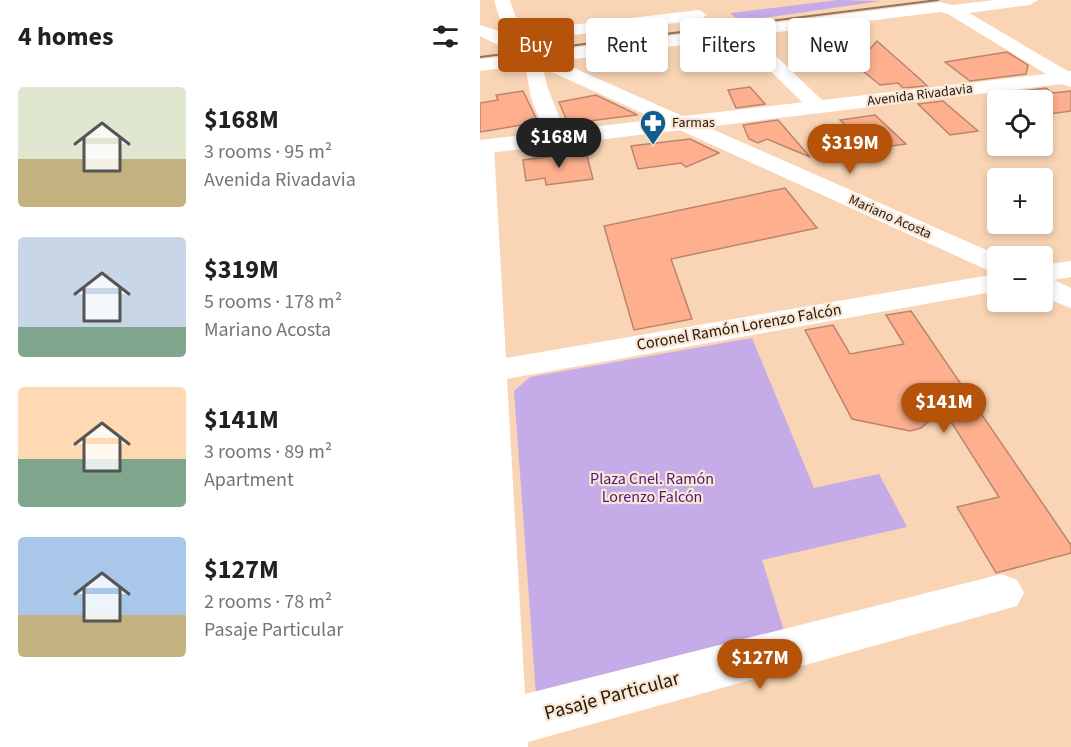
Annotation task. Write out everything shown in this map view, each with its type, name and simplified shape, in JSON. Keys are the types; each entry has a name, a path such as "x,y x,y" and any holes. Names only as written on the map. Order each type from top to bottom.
{"street":[{"path":"502,0 506,18"},
{"path":"776,28 1030,0"},
{"path":"949,9 1069,78"},
{"path":"574,29 721,12"},
{"path":"480,30 498,34"},
{"path":"480,41 498,38"},
{"path":"574,53 680,40"},
{"path":"480,65 498,63"},
{"path":"776,66 819,107"},
{"path":"533,72 557,139"},
{"path":"535,79 554,72 574,73"},
{"name":"Mariano Acosta","path":"574,73 987,261"},
{"name":"Avenida Rivadavia","path":"481,148 1069,78"},
{"path":"481,148 484,372 502,736"},
{"path":"1053,272 1071,269"},
{"name":"Coronel Ramón Lorenzo Falcón","path":"484,372 987,284"},
{"path":"1053,291 1071,299"},
{"name":"Pasaje Particular","path":"502,736 1002,593"}],"green space":[{"path":"838,0 881,1 763,18 736,18 730,13"},
{"name":"Plaza Cnel. Ramón Lorenzo Falcón","path":"752,338 814,488 879,474 907,527 762,560 785,634 536,694 514,391 530,377"}],"building":[{"path":"877,41 927,86 903,88 898,83 880,85 864,72 870,72 870,49"},
{"path":"1007,52 1028,65 1026,74 970,81 945,62"},
{"path":"750,87 765,104 736,108 728,90"},
{"path":"523,91 536,118 533,123 480,132 480,103 498,100 496,95"},
{"path":"1071,91 1071,111 1053,113 1053,93"},
{"path":"596,95 637,115 573,123 567,121 559,102"},
{"path":"943,101 978,131 950,135 918,104"},
{"path":"875,115 906,144 870,149 840,120"},
{"path":"778,120 810,157 767,139 758,143 749,139 743,125"},
{"path":"690,139 719,153 686,167 681,163 638,169 631,146"},
{"path":"586,152 593,179 546,185 545,178 526,181 523,160"},
{"path":"785,188 817,228 671,259 692,319 634,330 604,226"},
{"path":"911,311 1071,545 1071,553 996,573 957,507 999,497 948,417 928,422 921,428 910,431 852,419 805,330 833,325 850,354 904,344 886,315"}],"railway":[{"path":"480,57 938,0"}],"place":[{"name":"Farmas","path":"653,146"}]}
